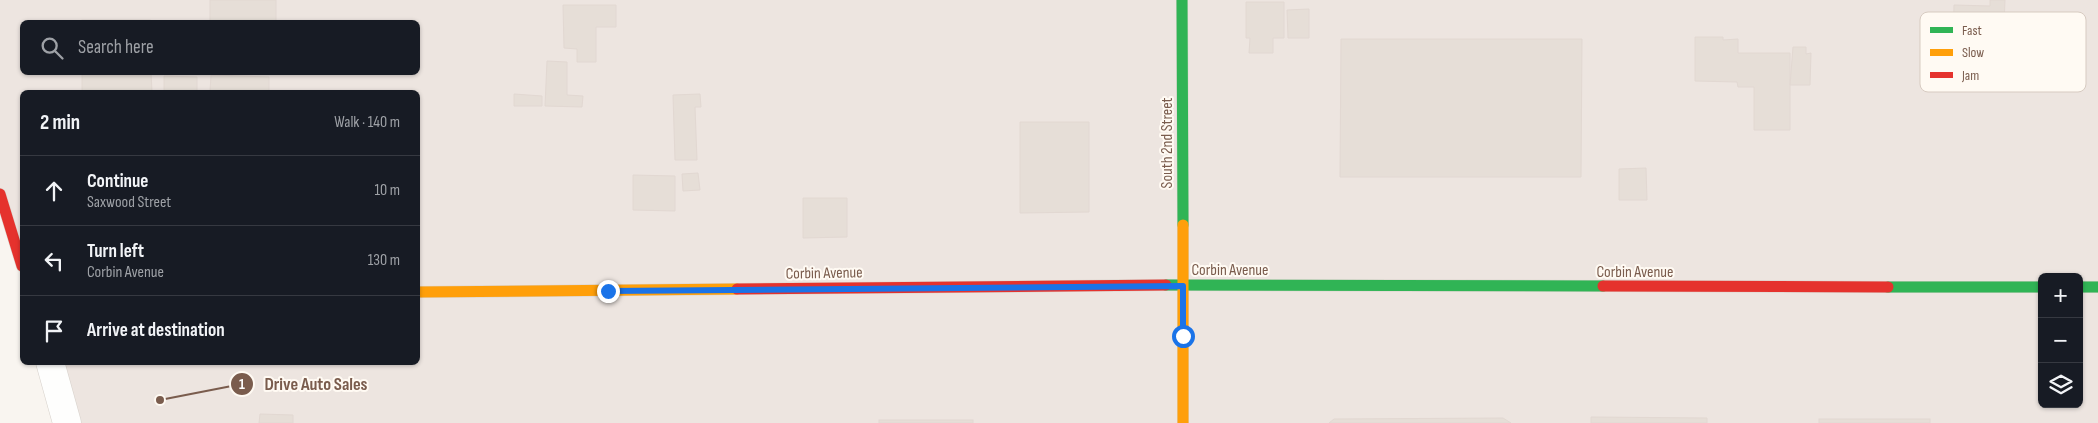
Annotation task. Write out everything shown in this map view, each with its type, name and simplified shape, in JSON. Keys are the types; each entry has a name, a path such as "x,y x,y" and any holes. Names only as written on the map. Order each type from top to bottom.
{"street":[{"name":"South 2nd Street","path":"1182,0 1183,423"},
{"path":"0,194 20,259"},
{"name":"Corbin Avenue","path":"420,292 1183,286 2038,287"},
{"path":"2083,287 2098,287"},
{"path":"51,365 67,423"}],"shaded area":[{"path":"0,0 2098,0 2098,423 67,423 51,365 420,365 420,90 20,90 20,259 0,194"}],"building":[{"path":"210,0 276,0 276,20 210,20"},
{"path":"1990,0 2005,0 2005,12 1954,12 1954,5 1990,6"},
{"path":"1246,2 1284,2 1284,38 1273,38 1273,53 1249,53 1250,38 1246,38"},
{"path":"563,5 616,5 616,27 596,27 596,62 577,62 577,49 564,48"},
{"path":"1309,9 1309,38 1288,38 1287,10"},
{"path":"1695,37 1723,37 1723,40 1738,39 1738,53 1790,53 1790,130 1754,130 1754,87 1738,87 1737,82 1695,81"},
{"path":"1341,39 1582,39 1581,177 1340,177"},
{"path":"1793,47 1806,47 1806,54 1811,53 1810,85 1790,85"},
{"path":"547,61 567,62 567,95 583,96 582,107 545,106"},
{"path":"82,75 151,75 152,90 82,90"},
{"path":"211,75 269,77 269,90 210,90"},
{"path":"164,76 197,77 197,90 164,90"},
{"path":"514,94 542,96 542,106 514,106"},
{"path":"700,94 701,107 695,107 697,160 675,160 673,95"},
{"path":"1020,122 1089,122 1089,212 1020,213"},
{"path":"1646,168 1647,200 1619,200 1619,169"},
{"path":"698,173 700,190 683,191 682,174"},
{"path":"633,175 675,176 675,211 633,210"},
{"path":"803,198 847,198 847,237 803,238"},
{"path":"260,414 293,415 293,423 259,423"},
{"path":"1591,417 1707,418 1707,423 1591,423"},
{"path":"1503,418 1511,423 1329,423 1334,419"},
{"path":"1819,419 1930,419 1930,423 1819,423"},
{"path":"879,420 973,420 973,423 879,423"}],"traffic: fast":[{"path":"1182,0 1183,225"},
{"path":"1166,285 1603,286"},
{"path":"1888,287 2038,287"},
{"path":"2083,287 2098,287"}],"traffic: slow":[{"path":"1183,225 1183,423"},
{"path":"420,292 737,289"}],"traffic: jam":[{"path":"0,194 20,259"},
{"path":"737,289 1166,285"},
{"path":"1603,286 1888,287"}],"place":[{"name":"Drive Auto Sales","path":"160,400"}],"route":[{"path":"608,291 1183,286 1183,336"}]}
